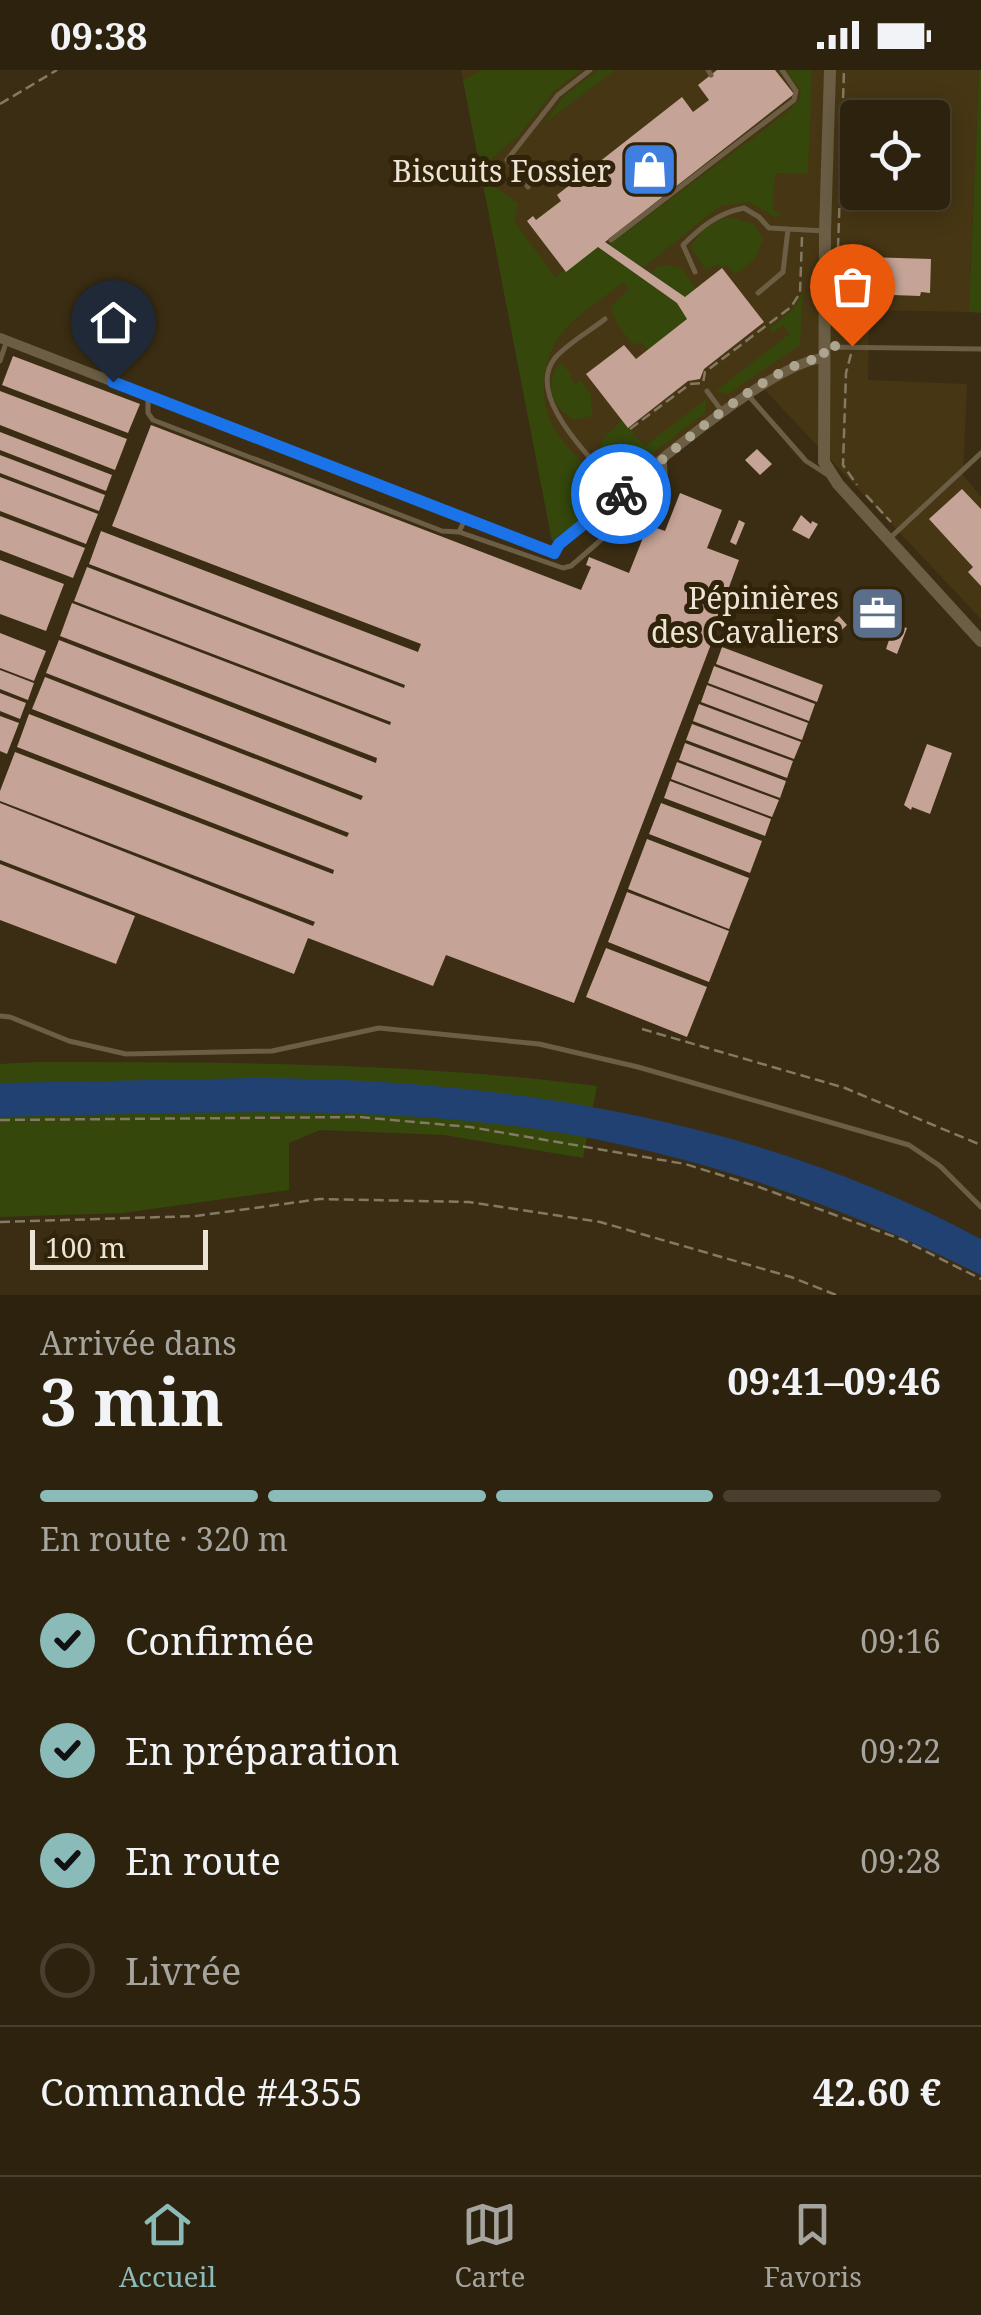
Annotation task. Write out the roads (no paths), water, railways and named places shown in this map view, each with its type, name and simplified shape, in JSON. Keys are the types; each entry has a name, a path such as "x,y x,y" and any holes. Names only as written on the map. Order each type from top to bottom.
{"street":[{"path":"830,70 824,462 834,478 894,535 981,641"},
{"path":"3,339 554,553 559,544 722,413 790,368 824,352"}],"lane":[{"path":"528,187 507,160 558,95 590,70"},
{"path":"611,240 794,100 796,91 782,70"},
{"path":"695,272 683,245 725,212 744,208 759,216 769,228 825,231"},
{"path":"758,293 783,272 788,229"},
{"path":"605,319 556,358 549,369 548,384 555,412 621,494"},
{"path":"0,361 3,339"},
{"path":"824,352 852,346 981,349"},
{"path":"708,390 722,413"},
{"path":"748,395 806,461 834,478"},
{"path":"148,396 148,413 153,420 442,531 459,532 563,568 641,505 658,498 666,484 664,460"},
{"path":"894,535 981,452"},
{"path":"459,532 464,519"},
{"path":"0,1016 10,1016 68,1042 126,1054 272,1051 379,1028 540,1044 638,1067 909,1145 940,1166 981,1207"}],"water":[{"path":"261,1078 448,1087 540,1098 722,1136 897,1198 981,1239 981,1275 873,1225 761,1183 646,1150 529,1128 331,1113 0,1117 0,1083"}],"place":[{"name":"Biscuits Fossier","path":"650,170"},
{"name":"Pépinières des Cavaliers","path":"878,614"}]}
